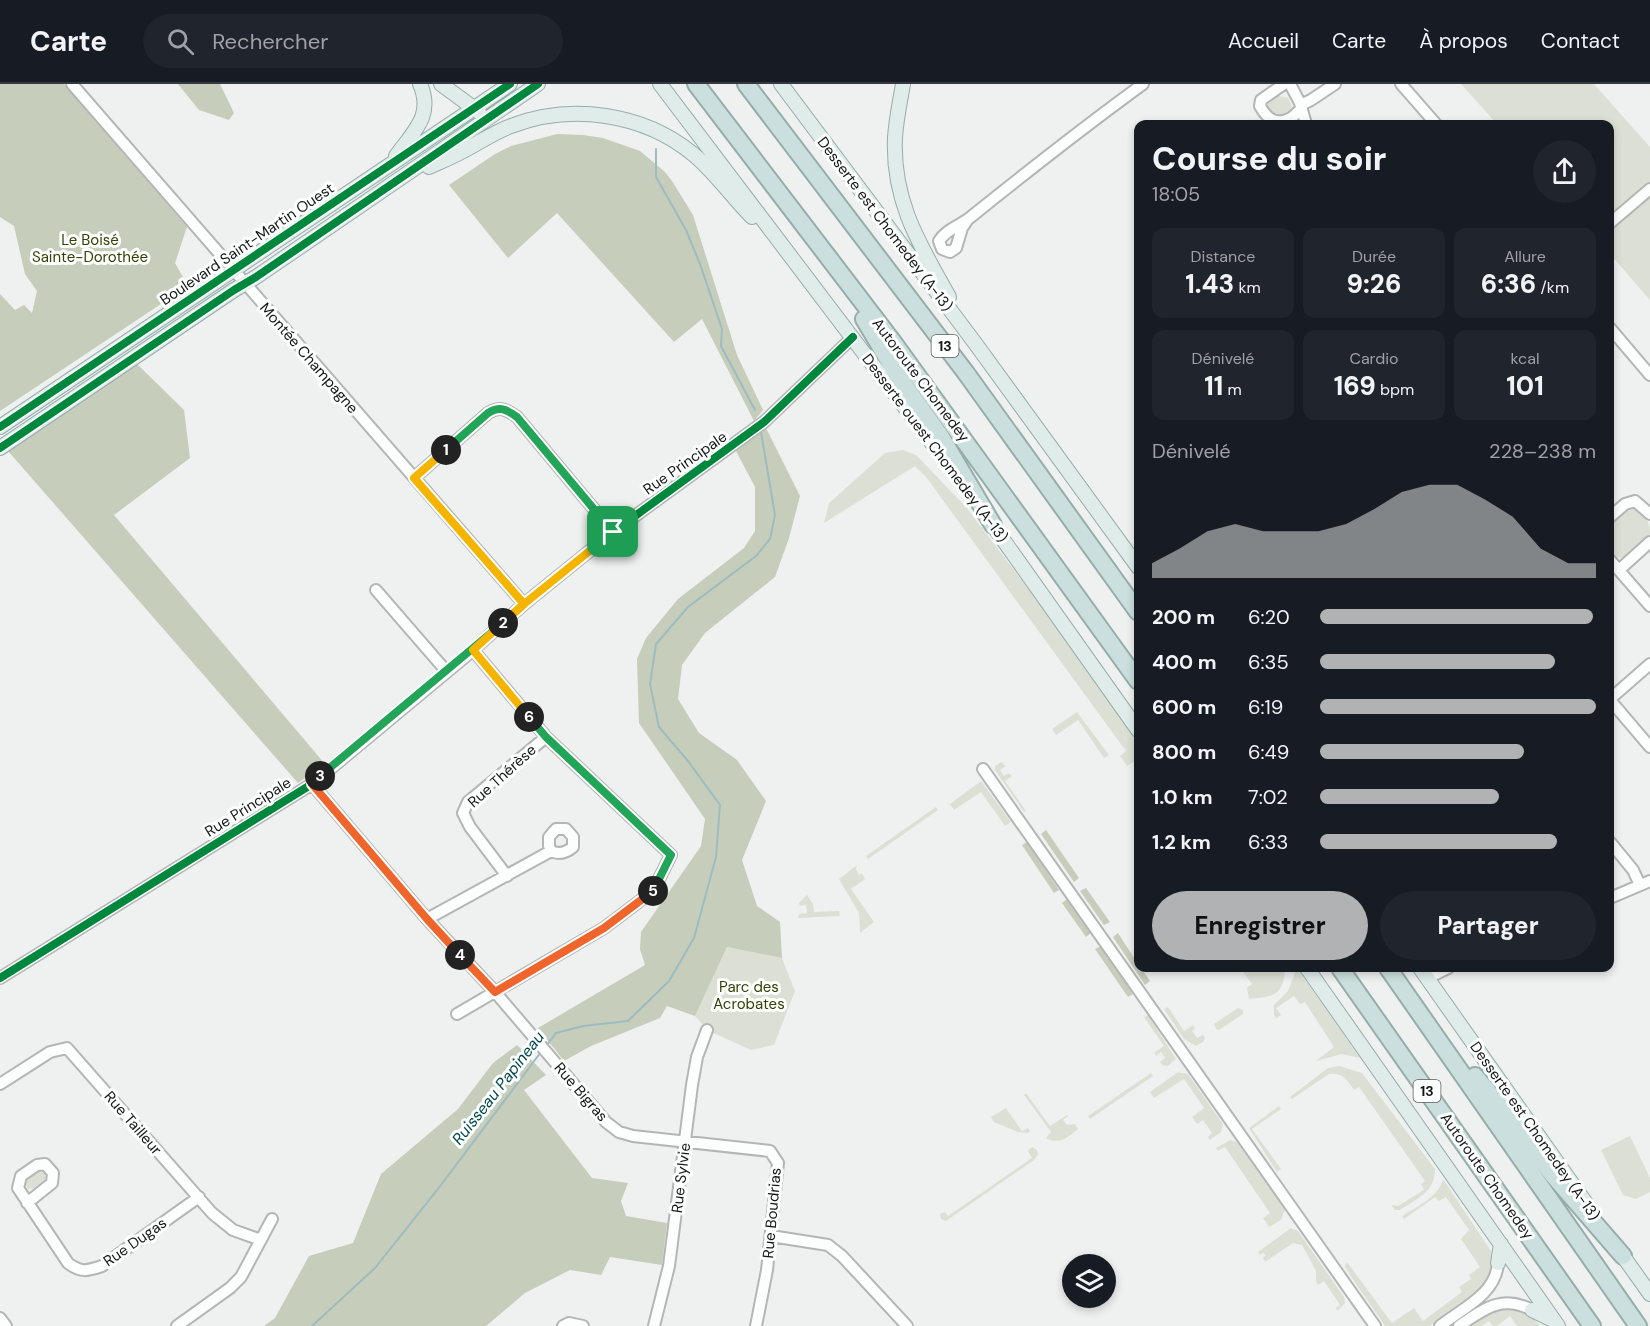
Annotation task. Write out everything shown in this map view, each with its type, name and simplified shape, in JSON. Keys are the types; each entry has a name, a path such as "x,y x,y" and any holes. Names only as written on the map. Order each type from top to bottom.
{"highway":[{"name":"Autoroute Chomedey","path":"696,84 961,434 1134,675"},
{"name":"13","path":"746,84 966,374 1134,606"},
{"path":"818,244 899,378 941,437 993,525"},
{"name":"Autoroute Chomedey","path":"1344,972 1592,1326"},
{"name":"13","path":"1392,972 1638,1326"},
{"path":"1413,1002 1510,1118 1552,1174 1623,1256"}],"main road":[{"path":"392,163 422,120 425,102 420,84"},
{"path":"441,84 488,118"},
{"name":"Boulevard Saint-Martin Ouest","path":"0,427 510,84"},
{"name":"Boulevard Saint-Martin Ouest","path":"0,448 395,183 538,84"},
{"name":"Desserte ouest Chomedey (A-13)","path":"660,84 993,525 1134,724"},
{"name":"Desserte est Chomedey (A-13)","path":"781,84 975,343 1134,562"},
{"path":"903,84 895,139 901,199 916,238 975,343"},
{"path":"395,183 463,152 498,131 522,122 574,113 617,118 651,129 692,153 796,263"},
{"path":"1310,972 1556,1324"},
{"name":"Desserte est Chomedey (A-13)","path":"1424,973 1650,1294"},
{"path":"1498,1263 1501,1244"},
{"path":"1533,1310 1556,1324"}],"street":[{"name":"Montée Champagne","path":"72,84 524,604"},
{"path":"968,219 1143,84"},
{"path":"1270,120 1260,106 1261,100 1284,84"},
{"path":"1290,84 1305,120"},
{"path":"1284,120 1292,118 1301,107 1335,84"},
{"path":"1401,84 1432,120"},
{"path":"1614,220 1650,189"},
{"path":"1614,333 1650,375"},
{"name":"Rue Principale","path":"0,978 312,784 473,650 524,604 613,532 765,422 853,337"},
{"path":"414,478 488,413 496,409 506,409 517,417 613,532"},
{"path":"1614,514 1625,504 1635,501 1650,514"},
{"path":"1619,570 1650,542"},
{"path":"1614,564 1650,606"},
{"path":"376,590 447,672"},
{"path":"457,1014 604,928 653,891 671,855 546,737 473,650"},
{"path":"1614,696 1650,664"},
{"path":"1614,705 1650,747"},
{"name":"Rue Thérèse","path":"507,876 470,827 463,813 468,802 546,737"},
{"path":"983,769 1375,1326"},
{"name":"Rue Bigras","path":"312,784 427,919 495,992 606,1122 619,1132 633,1136 685,1140"},
{"path":"1614,847 1645,883 1614,896"},
{"path":"427,919 552,851"},
{"name":"Rue Sylvie","path":"654,1326 669,1266 697,1057 706,1030"},
{"name":"Rue Tailleur","path":"0,1084 50,1052 67,1047 212,1213 233,1230 261,1240"},
{"name":"Rue Boudrias","path":"685,1140 770,1151 778,1163 759,1325"},
{"name":"Rue Dugas","path":"27,1203 68,1263 86,1272 102,1266 199,1197"},
{"path":"177,1326 230,1288 241,1277 272,1219"},
{"path":"771,1236 828,1245 842,1256 907,1326"},
{"path":"1440,1326 1486,1292 1496,1278 1498,1263"},
{"path":"1459,1326 1483,1310 1501,1303 1515,1303 1533,1310"},
{"path":"0,1318 6,1326"},
{"path":"563,1326 569,1323 583,1326"}],"green space":[{"name":"Le Boisé Sainte-Dorothée","path":"0,84 64,84 187,227 175,263 188,286 0,411 0,294 15,310 24,305 32,313 37,291 25,274 14,226 0,217"},
{"path":"178,84 220,84 234,113 229,120 199,110"},
{"path":"1461,84 1594,84 1650,147 1650,300 1614,259 1614,120 1493,120"},
{"path":"1279,96 1288,98 1292,107 1287,115 1275,116 1267,107 1269,102"},
{"path":"557,134 603,138 640,151 672,181 693,215 737,355 763,410 754,421 702,319 674,342 557,213 508,258 449,185 511,146"},
{"path":"137,364 184,410 190,458 114,515 325,764 298,783 8,451"},
{"path":"766,428 800,496 789,538 775,577 705,633 682,665 678,699 699,733 737,760 766,801 742,860 757,906 780,922 782,958 727,947 695,1016 667,1006 660,1018 591,1046 564,1061 538,1028 645,965 640,949 641,932 701,846 705,819 639,723 637,659 646,638 678,599 744,548 755,531 755,487 736,451"},
{"path":"903,450 916,455 966,507 1097,679 1134,735 1134,762 1127,766 1120,756 1126,751 926,477 915,466 824,523 829,503 885,453"},
{"path":"1634,509 1642,513 1649,526 1650,534 1623,558 1614,556 1614,522 1628,510"},
{"path":"1077,712 1109,755 1104,758 1078,720 1056,735 1052,729"},
{"path":"1001,762 1006,766 1000,770 1004,776 1009,773 1012,776 1005,781 1026,811 1024,812 995,770 995,766"},
{"path":"981,781 1011,822 1005,826 981,792 954,810 950,804"},
{"path":"936,807 938,810 868,859 866,856"},
{"path":"1046,830 1079,878 1074,882 1041,834"},
{"path":"1027,842 1059,890 1054,893 1022,845"},
{"path":"857,865 859,875 862,873 865,879 851,889 874,922 860,933 859,913 839,879"},
{"path":"1086,888 1110,922 1104,925 1080,891"},
{"path":"807,895 813,904 814,912 839,911 840,916 798,918 799,914 807,913 806,905 800,906 799,903"},
{"path":"1067,899 1091,933 1086,937 1062,903"},
{"path":"1118,933 1134,958 1134,968 1113,937"},
{"path":"1101,946 1133,994 1128,997 1095,949"},
{"name":"Parc des Acrobates","path":"727,947 782,958 795,991 774,1045 751,1050 707,1030 695,1016"},
{"path":"1136,972 1144,972 1150,981 1145,985"},
{"path":"1243,972 1285,972 1280,989 1271,995 1249,999 1247,988 1252,984"},
{"path":"1295,972 1300,972 1360,1058 1342,1054 1316,1061 1334,1047 1305,1002 1300,1004 1294,996 1276,1008 1281,1015 1276,1018 1274,1015 1274,1005 1288,991"},
{"path":"1168,1007 1184,1031 1193,1025 1195,1029 1192,1031 1197,1038 1203,1035 1205,1038 1203,1042 1196,1046 1184,1039 1164,1009"},
{"path":"1238,1008 1243,1010 1243,1014 1219,1030 1216,1029 1214,1024"},
{"path":"1148,1015 1176,1059 1168,1066 1160,1062 1165,1058 1161,1052 1156,1056 1154,1053 1164,1046 1144,1017"},
{"path":"517,1045 546,1075 524,1090 592,1178 628,1183 621,1201 626,1216 667,1223 662,1265 610,1257 601,1275 570,1270 525,1293 486,1326 264,1326 275,1318 309,1256 353,1243 381,1174 458,1109 493,1063"},
{"path":"1339,1066 1362,1073 1435,1169 1429,1189 1400,1210 1395,1210 1391,1205 1398,1206 1424,1190 1421,1184 1425,1181 1359,1087 1354,1090 1341,1076 1329,1074 1292,1099 1290,1097 1328,1068"},
{"path":"1178,1072 1188,1074 1223,1124 1221,1132 1210,1140 1208,1137 1212,1133 1203,1120 1197,1124 1192,1117 1204,1108 1184,1079 1154,1098 1150,1092"},
{"path":"1151,1073 1153,1076 1090,1119 1088,1116"},
{"path":"1026,1093 1050,1126 1067,1115 1063,1120 1067,1125 1075,1124 1078,1129 1059,1141 1046,1138 1051,1132 1024,1095"},
{"path":"1279,1106 1281,1109 1252,1129 1281,1169 1277,1172 1249,1128"},
{"path":"1006,1108 1022,1131 1028,1128 1030,1131 1028,1133 1018,1132 994,1122 991,1117"},
{"path":"1630,1136 1650,1178 1650,1192 1636,1199 1623,1195 1601,1150"},
{"path":"1230,1140 1237,1142 1285,1209 1281,1220 1269,1227 1263,1218 1270,1213 1225,1147 1218,1151 1216,1148"},
{"path":"1032,1147 1037,1150 1038,1154 1034,1160 946,1221 941,1219 940,1214 945,1212 948,1216 1032,1158 1028,1151"},
{"path":"38,1171 44,1172 46,1179 34,1188 28,1189 26,1180"},
{"path":"1443,1179 1491,1251 1493,1263 1491,1275 1485,1286 1430,1326 1385,1326 1350,1275 1345,1266 1347,1262 1392,1323 1414,1308 1423,1321 1462,1292 1459,1287 1471,1279 1469,1275 1480,1267 1461,1239 1469,1230 1446,1197 1439,1201 1435,1197 1404,1219 1402,1216 1432,1196"},
{"path":"1291,1228 1298,1231 1344,1297 1345,1303 1337,1311 1336,1308 1340,1305 1324,1281 1318,1285 1316,1271 1302,1245 1293,1243 1265,1262 1263,1258 1266,1255 1263,1253 1260,1255 1258,1252"},
{"path":"1513,1307 1532,1317 1540,1326 1517,1326 1510,1316 1497,1326 1493,1326 1489,1321 1482,1326 1468,1326 1496,1308"}],"waterway":[{"name":"Ruisseau Papineau","path":"656,149 656,177 686,230 722,329 721,346 755,410"},
{"name":"Ruisseau Papineau","path":"547,1045 556,1033 583,1026 628,1021 669,981 694,938 716,857 720,805 688,761 659,727 650,684 656,644 688,607 756,556 770,539 775,515 761,432"},
{"name":"Ruisseau Papineau","path":"312,1326 375,1268 541,1052"}],"cycle path":[{"path":"0,427 510,84"},
{"path":"0,448 256,277 538,84"},
{"path":"0,978 312,784 473,650 524,604 613,532 764,422 853,337"}],"route":[{"path":"613,532 517,417 506,409 496,409 488,413 414,478 524,604 473,650 312,784 427,919 495,992 604,928 653,891 671,855 546,737 473,650 524,604 613,532"}]}
